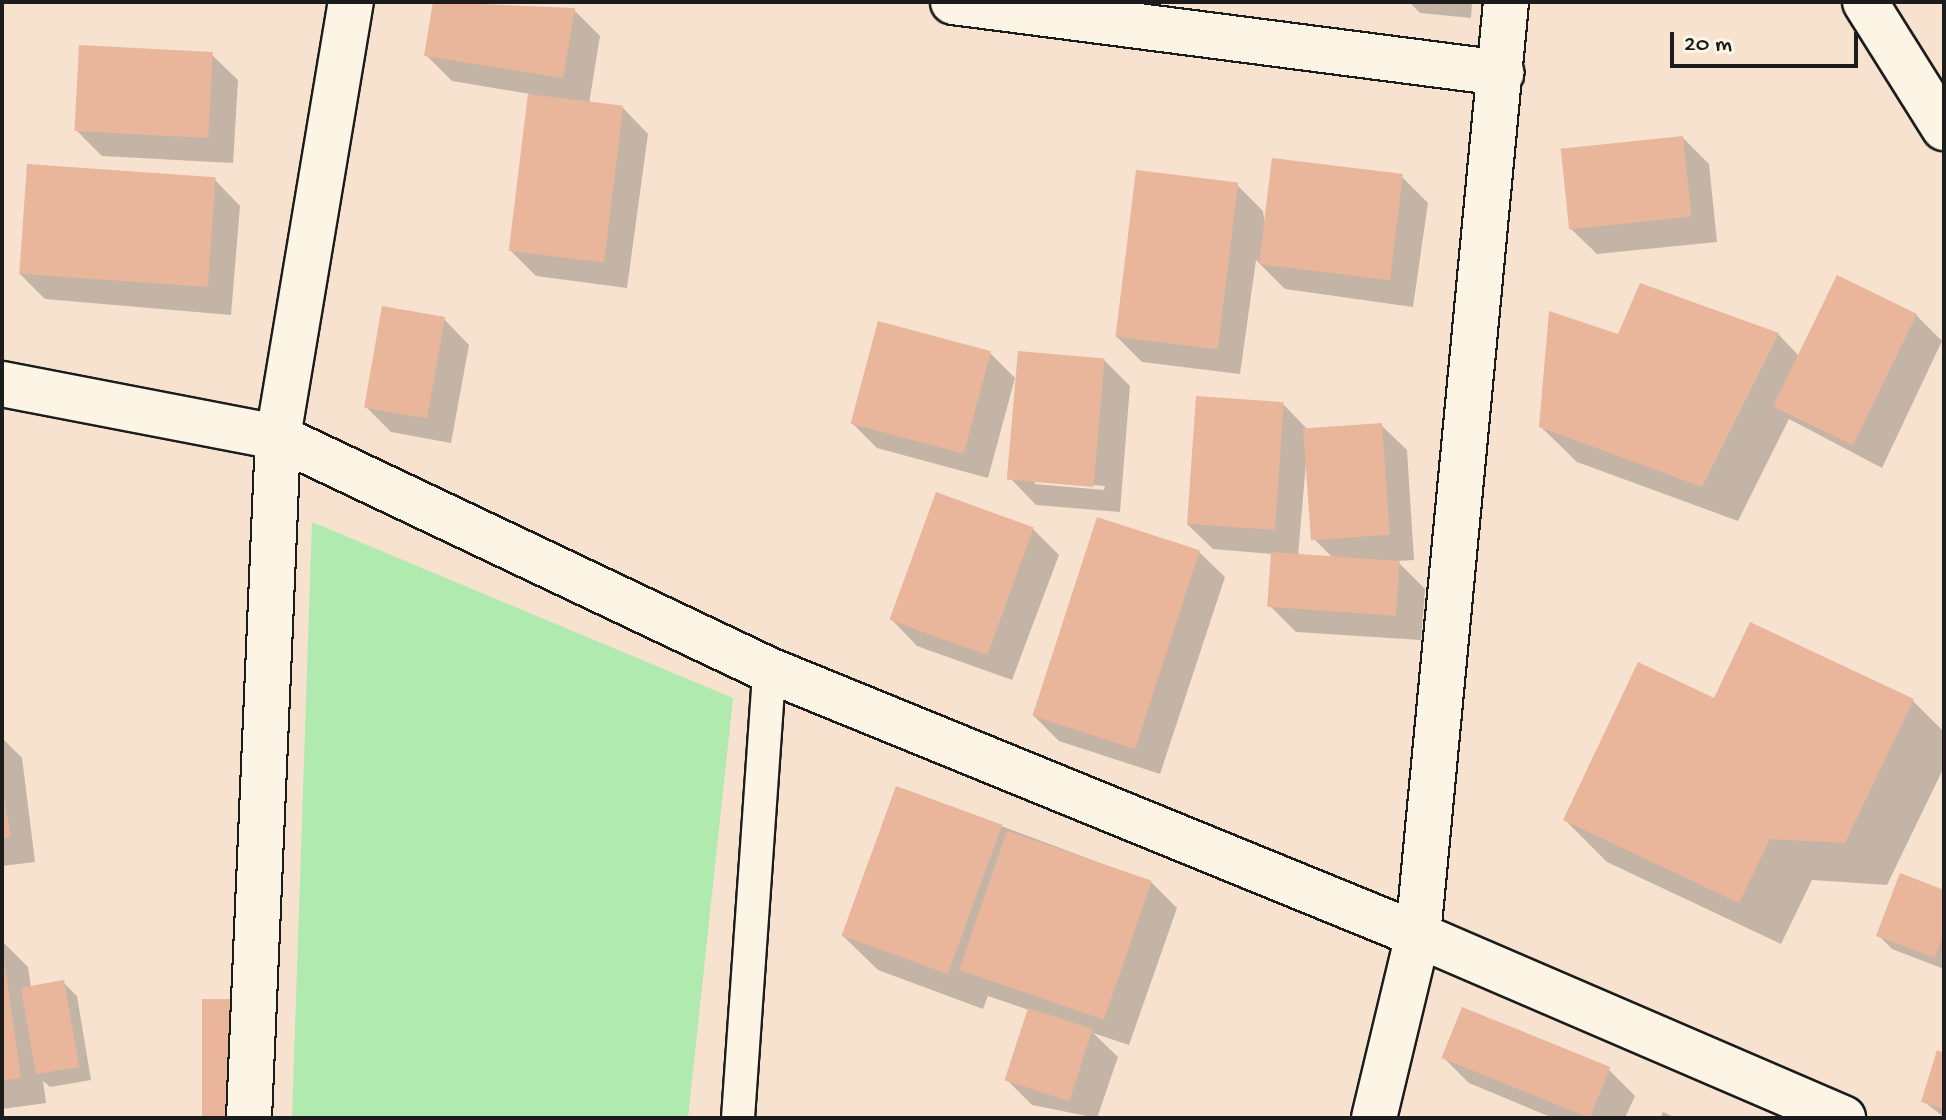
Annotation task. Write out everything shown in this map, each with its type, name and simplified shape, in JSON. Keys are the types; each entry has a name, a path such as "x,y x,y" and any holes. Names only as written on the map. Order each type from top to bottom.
{"street":[{"path":"249,1118 278,437 351,2"},
{"path":"953,2 1501,73"},
{"path":"1374,1118 1418,935 1506,2"},
{"path":"1865,2 1944,128"},
{"path":"2,384 278,437 769,670 1418,935 1843,1118"}],"lane":[{"path":"738,1118 769,670"}],"green space":[{"path":"312,522 733,698 688,1118 292,1118"}],"building":[{"path":"433,2 575,8 563,78 424,56"},
{"path":"79,45 213,52 208,138 74,131"},
{"path":"528,94 623,106 604,263 509,251"},
{"path":"1683,136 1691,217 1569,229 1561,149"},
{"path":"1272,158 1403,174 1390,280 1259,264"},
{"path":"27,164 216,177 208,287 19,274"},
{"path":"1136,170 1238,183 1218,349 1116,337"},
{"path":"1837,275 1917,314 1853,445 1773,406"},
{"path":"1640,283 1779,333 1702,487 1539,427 1549,311 1618,334"},
{"path":"382,306 445,317 427,419 364,407"},
{"path":"878,321 991,351 964,454 851,423"},
{"path":"1018,351 1105,359 1093,487 1007,480"},
{"path":"1196,396 1284,402 1275,530 1187,524"},
{"path":"1382,423 1390,535 1311,540 1303,429"},
{"path":"936,492 1034,528 987,655 889,620"},
{"path":"1097,517 1200,550 1135,749 1032,716"},
{"path":"1271,552 1400,561 1396,616 1267,607"},
{"path":"1750,622 1914,699 1845,843 1770,839 1739,903 1563,820 1638,662 1714,698"},
{"path":"2,786 11,837 2,838"},
{"path":"896,786 1002,825 948,974 842,935"},
{"path":"1007,831 1152,881 1104,1020 959,970"},
{"path":"1900,873 1944,890 1944,933 1935,958 1876,936"},
{"path":"2,944 21,1078 2,1080"},
{"path":"64,980 79,1067 36,1074 21,988"},
{"path":"202,999 231,999 231,1118 202,1118"},
{"path":"1462,1007 1610,1067 1590,1118 1441,1058"},
{"path":"1028,1008 1093,1029 1069,1101 1005,1080"},
{"path":"1937,1050 1944,1053 1944,1109 1921,1102"}]}
